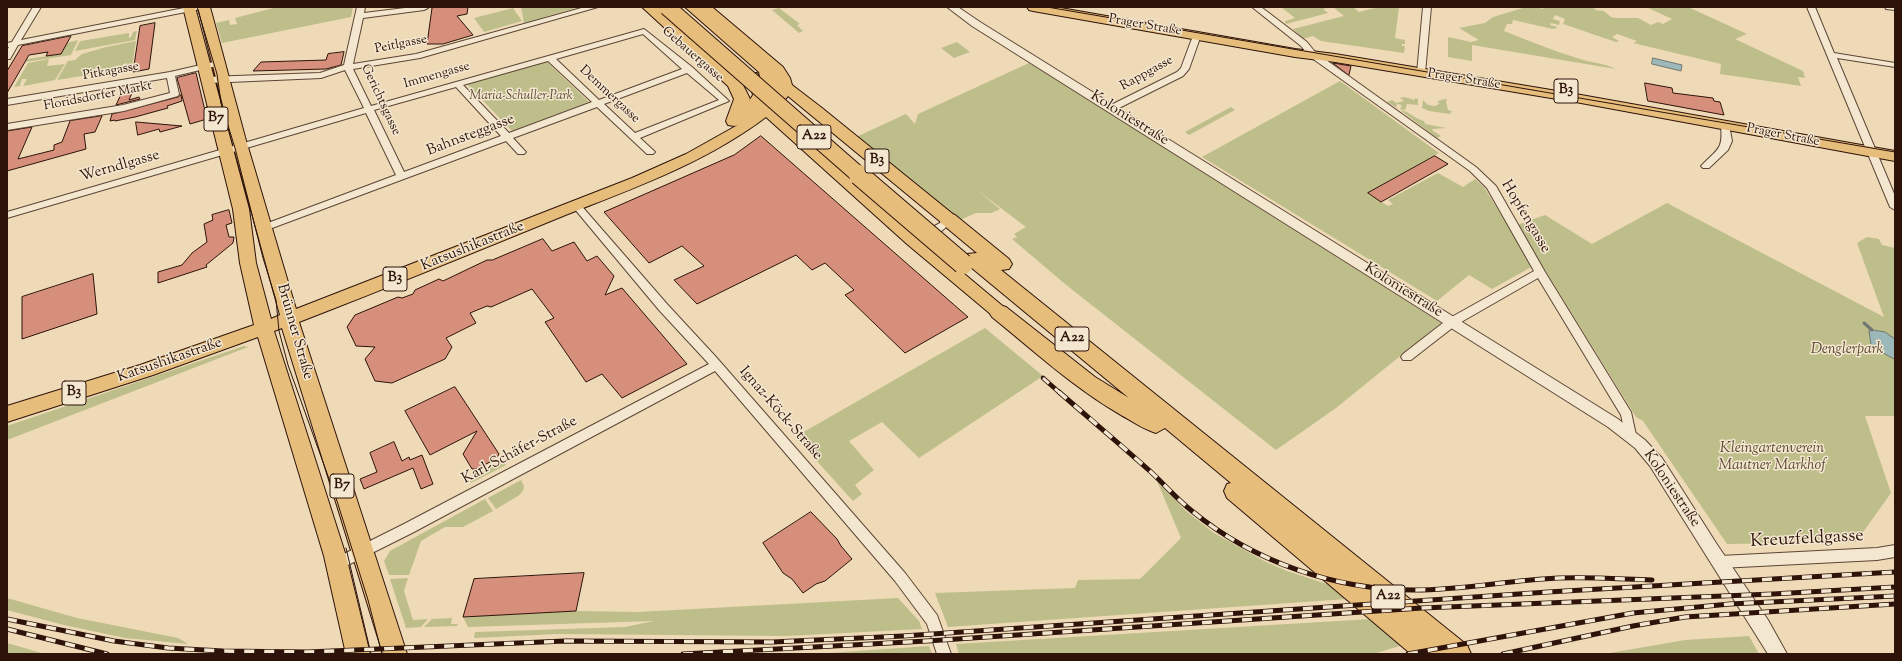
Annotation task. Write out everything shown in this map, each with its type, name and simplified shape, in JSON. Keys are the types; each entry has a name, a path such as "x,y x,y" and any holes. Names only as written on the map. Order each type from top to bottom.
{"highway":[{"name":"A22","path":"678,7 968,261"},
{"path":"656,8 735,84 742,99 742,123"},
{"name":"A22","path":"656,8 968,261 1163,422 1457,654"},
{"path":"699,9 766,70 772,83 768,100"},
{"path":"948,219 1097,342 1148,392 1163,422"},
{"path":"999,312 1087,383 1116,402 1163,422"},
{"name":"A22","path":"1163,422 1431,654"}],"main road":[{"path":"673,7 752,76 768,100 778,121"},
{"name":"Prager Straße","path":"1033,7 1199,32 1813,134 1869,146 1895,156"},
{"name":"Prager Straße","path":"1072,7 1199,32"},
{"name":"Brünner Straße","path":"196,8 223,78 248,263 263,323 338,564 358,654"},
{"name":"Brünner Straße","path":"196,8 206,74 264,228 288,315 396,654"},
{"name":"Prager Straße","path":"1421,69 1726,125 1869,146 1895,146"},
{"name":"B3","path":"768,100 806,103 948,219"},
{"name":"Katsushikastraße","path":"7,406 288,315 364,281 573,201 680,162 724,141 768,100"},
{"name":"B3","path":"742,123 778,121 912,240 999,312"},
{"name":"Katsushikastraße","path":"7,414 141,372 263,323"}],"street":[{"path":"7,57 11,44 37,7"},
{"name":"Gerichtsgasse","path":"361,7 348,68 402,177"},
{"name":"Peitlgasse","path":"206,74 223,78 321,75 348,68 417,56 594,7"},
{"name":"Koloniestraße","path":"952,7 976,24 1112,108 1630,435 1656,462 1762,626 1778,654"},
{"name":"Hopfengasse","path":"1256,7 1309,51 1473,170 1490,186 1540,272 1627,415 1630,435"},
{"path":"1421,69 1427,7"},
{"path":"1811,7 1895,207"},
{"path":"1888,7 1895,8"},
{"path":"11,44 196,8"},
{"path":"360,16 424,8"},
{"name":"Immengasse","path":"233,149 642,31"},
{"name":"Gebauergasse","path":"634,137 725,101 647,32 642,31"},
{"name":"Rappgasse","path":"1112,108 1180,74 1184,69 1199,32"},
{"path":"1831,55 1895,65"},
{"name":"Demmergasse","path":"549,57 650,152"},
{"name":"Pitkagasse","path":"7,102 170,75 206,74 218,64"},
{"name":"Bahnsteggasse","path":"264,228 689,69"},
{"name":"Floridsdorfer Markt","path":"7,128 102,112 175,94 170,75"},
{"path":"458,84 521,152"},
{"path":"1706,166 1723,150 1727,141 1726,125"},
{"name":"Werndlgasse","path":"7,215 233,149"},
{"name":"Ignaz-Köck-Straße","path":"573,201 662,307 716,365 919,600 932,620 944,654"},
{"path":"912,240 920,238 944,224 948,219"},
{"path":"1407,357 1452,322 1540,272"},
{"name":"Karl-Schäfer-Straße","path":"338,564 716,365"},
{"name":"Kreuzfeldgasse","path":"1720,562 1877,554 1895,551"}],"green space":[{"path":"277,7 353,7 351,17 222,43 216,23 229,20 230,25 237,24 235,18"},
{"path":"521,7 579,7 524,23"},
{"path":"1281,7 1332,7 1323,9 1328,13 1286,24 1285,21 1295,18"},
{"path":"1333,7 1353,7 1359,12 1379,7 1399,7 1395,38 1405,40 1405,44 1402,44 1402,46 1405,46 1404,53 1321,41 1313,36 1303,39 1293,29 1344,16"},
{"path":"1526,7 1538,7 1542,9 1546,7 1587,7 1597,9 1594,10 1604,11 1611,17 1615,18 1638,18 1651,25 1658,22 1663,24 1672,19 1646,7 1688,7 1747,34 1735,39 1803,71 1805,78 1798,77 1801,86 1720,74 1721,64 1633,43 1637,41 1617,34 1612,37 1619,41 1616,42 1563,24 1565,19 1555,15 1553,19 1560,21 1559,25 1551,23 1550,25 1558,27 1553,29 1513,20 1512,24 1507,24 1504,31 1561,53 1607,65 1616,69 1472,45 1472,61 1448,57 1448,37 1471,42 1479,40 1459,28 1485,23 1493,17"},
{"path":"513,8 522,21 484,32 474,18"},
{"path":"779,8 800,24 797,25 803,31 799,33 772,10"},
{"path":"137,31 135,40 75,51 81,41 129,33 129,38 133,32"},
{"path":"78,40 71,55 25,62 27,59 61,54 67,43"},
{"path":"136,41 132,67 125,69 127,63 123,64 122,69 119,70 57,80 68,61 75,60 82,54"},
{"path":"957,42 970,52 954,58 941,48"},
{"path":"49,59 47,66 65,64 55,80 23,86 27,79 22,79 20,86 14,87 28,63"},
{"name":"Maria-Schuller-Park","path":"546,61 589,102 512,131 467,84"},
{"path":"1029,63 1441,323 1336,408 1276,450 1065,284 1012,239 1017,237 1014,234 1026,227 977,190 1000,209 991,213 976,213 960,220 854,138 906,114 915,124 918,114"},
{"path":"1340,81 1439,153 1368,194 1388,206 1393,204 1388,200 1438,173 1463,187 1475,179 1484,187 1533,266 1492,289 1469,275 1437,301 1202,157"},
{"path":"1404,97 1415,100 1415,98 1418,99 1418,105 1407,104 1405,110 1400,109 1402,106 1399,104 1396,105 1397,108 1387,102 1392,100 1396,103 1404,101 1400,98"},
{"path":"1447,99 1446,102 1448,110 1452,111 1450,114 1429,111 1422,108 1423,100 1428,105 1435,106 1439,104 1438,101"},
{"path":"1231,107 1235,110 1189,135 1185,132"},
{"path":"1400,110 1424,121 1425,124 1446,128 1432,129 1441,136 1437,138"},
{"name":"Kleingartenverein Mautner Markhof","path":"1667,203 1884,317 1857,243 1867,237 1879,239 1882,245 1895,248 1895,416 1865,416 1891,493 1856,542 1727,544 1643,421 1636,417 1517,225 1545,215 1592,244"},
{"path":"985,328 1043,376 919,458 882,422 849,441 874,470 855,485 862,494 853,501 795,437"},
{"path":"244,346 248,347 7,440 7,426"},
{"path":"503,461 506,465 471,483 469,479"},
{"path":"521,480 524,486 523,491 518,496 496,509 488,498"},
{"path":"1157,481 1186,511 1214,533 1266,562 1287,571 1330,585 1347,599 948,627 935,593 1075,588 1078,580 1140,579 1181,538"},
{"path":"485,499 493,511 463,527 445,527 421,541 409,575 389,575 384,561 390,551"},
{"path":"408,578 404,591 413,620 428,619 421,627 406,628 390,579"},
{"path":"7,598 77,618 178,638 188,644 125,638 64,625 7,610"},
{"path":"898,598 919,621 922,629 787,636 557,634 474,638 475,632 625,627 654,621 468,627 463,617 576,611 638,612"},
{"path":"452,618 451,624 458,624 457,626 424,627 432,619"},
{"path":"1371,619 1403,645 1373,654 959,654 956,644"},
{"path":"1749,636 1759,654 1604,654 1685,640"},
{"path":"7,643 45,654 7,654"},
{"path":"929,646 932,654 814,654"}],"water":[{"path":"1653,58 1682,65 1681,71 1652,64"},
{"path":"1869,331 1885,332 1895,339 1895,359 1871,344"}],"building":[{"path":"468,7 467,14 457,16 473,35 443,44 427,44 432,8"},
{"path":"155,23 149,69 133,72 140,26"},
{"path":"71,36 61,54 46,56 48,52 29,55 7,93 7,71 22,46"},
{"path":"344,52 341,65 326,69 253,71 261,62 326,60 328,54"},
{"path":"1333,63 1351,66 1349,75"},
{"path":"196,73 207,119 190,124 177,78"},
{"path":"1645,83 1672,88 1673,93 1713,98 1714,101 1720,102 1724,115 1648,101"},
{"path":"134,88 129,100 139,97 140,99 116,105 123,90"},
{"path":"181,95 182,101 167,106 168,108 135,117 110,121 112,114"},
{"path":"102,116 95,132 84,134 86,149 7,171 7,131 32,127 18,159 54,150 54,145 62,142 70,121"},
{"path":"136,122 182,126 160,132 159,129 138,135"},
{"path":"761,136 968,317 905,353 845,295 854,290 825,263 812,270 796,255 697,304 674,280 704,266 682,246 649,263 604,212 734,155"},
{"path":"1435,156 1448,164 1381,202 1368,193"},
{"path":"229,210 232,223 226,225 229,237 234,237 233,243 206,265 207,267 158,283 158,272 182,265 192,253 207,242 204,224 213,220 212,215"},
{"path":"543,239 552,251 574,242 587,261 597,256 614,276 605,295 622,288 687,364 622,398 602,374 586,382 545,322 554,318 532,289 491,307 487,306 470,313 476,323 446,338 452,347 445,359 392,383 375,381 365,359 375,347 356,346 347,327 355,315 398,297 402,298 413,294 415,290 439,279 443,281 487,260 492,260"},
{"path":"93,274 97,314 22,339 22,297"},
{"path":"455,387 499,454 496,459 476,469 472,469 463,454 477,431 430,455 405,411"},
{"path":"394,442 402,461 409,457 410,460 422,455 433,484 421,489 413,468 364,489 360,479 377,472 370,453"},
{"path":"811,512 837,539 852,559 825,581 816,584 803,593 792,579 783,573 763,543"},
{"path":"584,573 576,611 463,617 474,579"}],"waterway":[{"path":"1864,323 1872,330"}],"tram line":[{"path":"197,7 217,74 221,103 235,148 263,258 276,300 279,331 288,365 337,501 368,600 382,654"},
{"path":"1047,7 1895,152"},
{"path":"346,548 371,654"}],"railway":[{"path":"1043,378 1060,393"},
{"path":"1059,392 1151,472 1192,511 1216,529 1242,545 1297,570 1355,585 1385,589 1415,590 1447,589 1557,578 1652,580"},
{"path":"7,619 114,641 168,648 223,651 308,652 565,641 773,642 903,636 1548,592 1895,572"},
{"path":"683,654 927,641 1422,608 1773,594 1895,587"},
{"path":"1408,654 1633,613 1730,604 1895,596"},
{"path":"1503,654 1633,626 1685,617 1895,604"},
{"path":"7,629 107,654"}],"park label":[{"name":"Denglerpark","path":"1847,350"}]}
